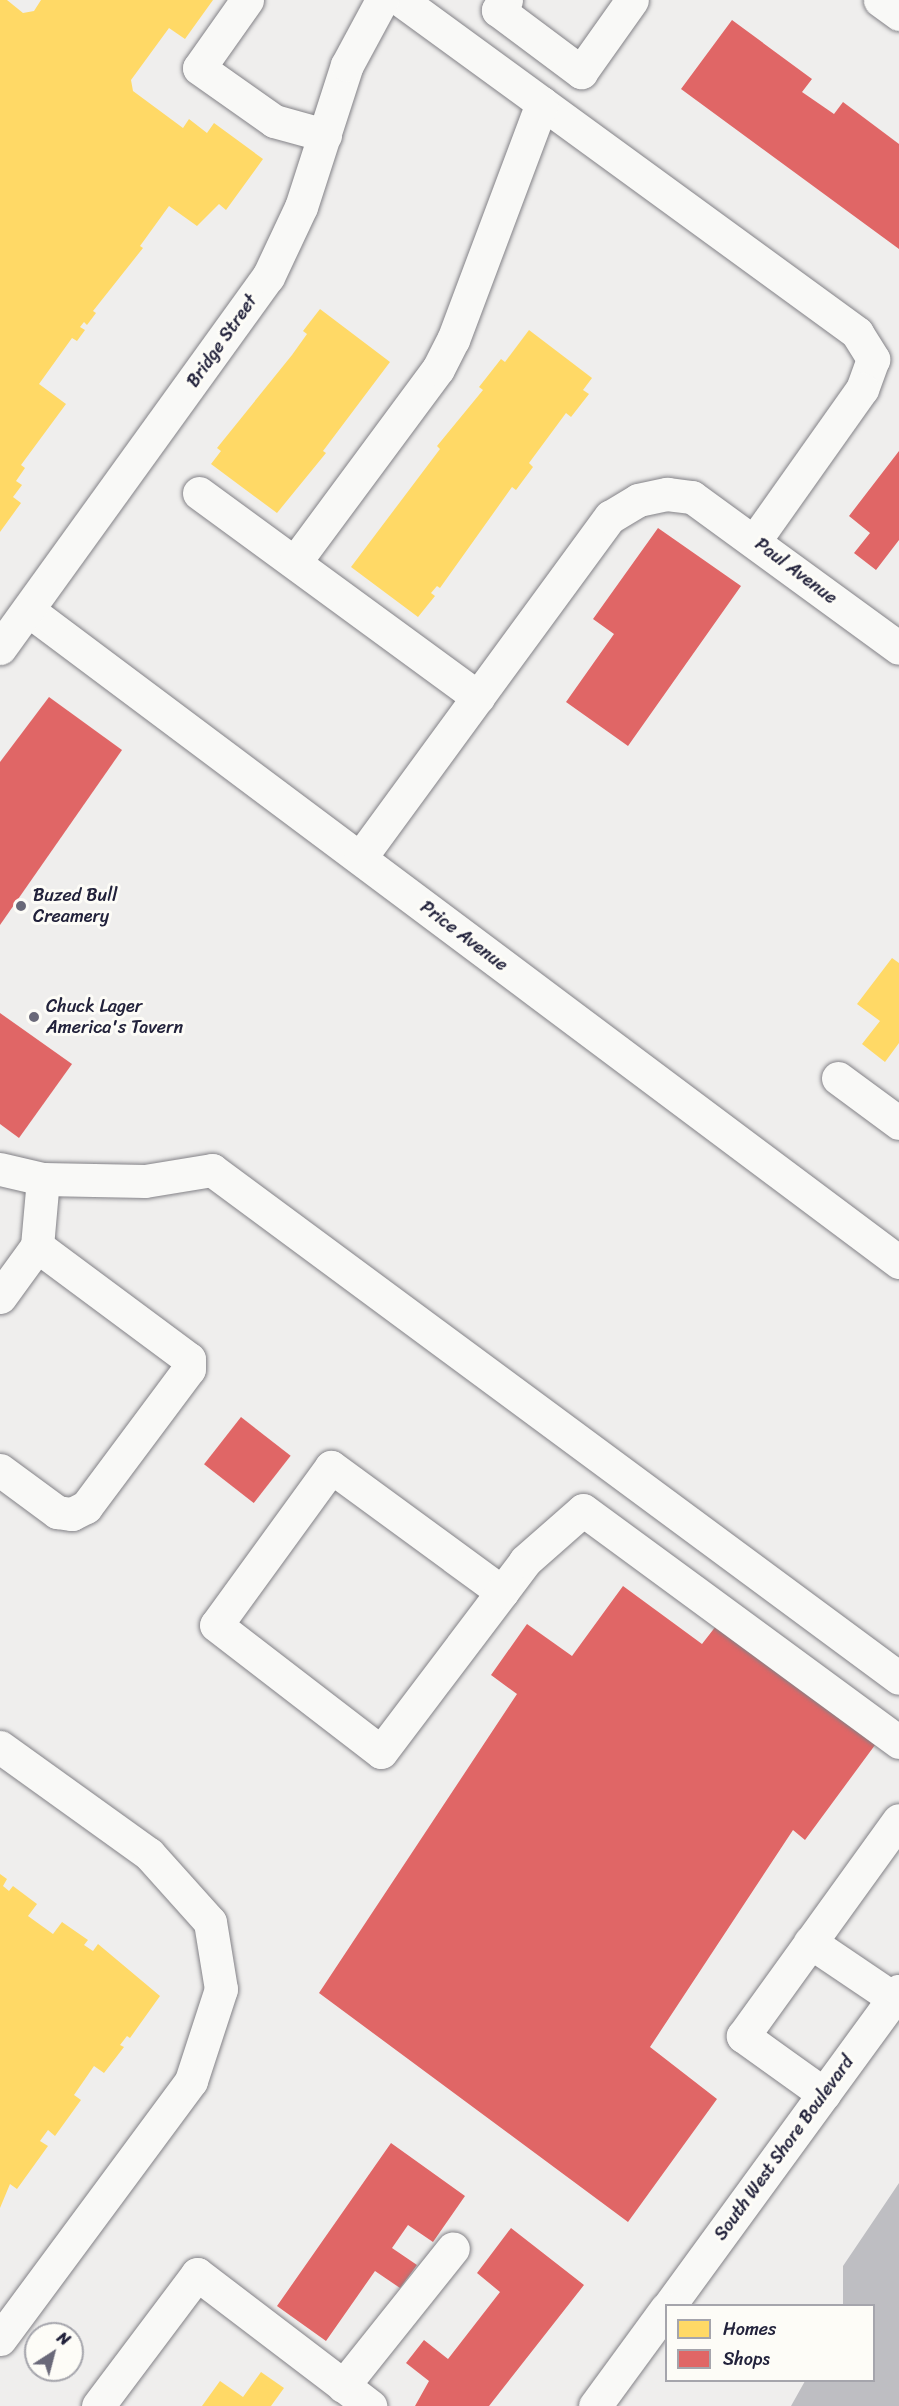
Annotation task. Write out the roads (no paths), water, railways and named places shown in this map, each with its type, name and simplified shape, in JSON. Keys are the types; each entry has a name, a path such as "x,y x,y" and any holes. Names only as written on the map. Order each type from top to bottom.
{"street":[{"path":"247,0 199,68 274,122 325,135"},
{"name":"Bridge Street","path":"0,648 268,276 301,207 347,65 382,0"},
{"path":"401,0 858,333 873,359 862,389 755,540"},
{"path":"506,0 498,10 581,72 632,0"},
{"path":"880,0 899,14"},
{"path":"295,562 438,369 453,340 542,103"},
{"path":"199,493 478,697 360,858"},
{"name":"Paul Avenue","path":"478,697 610,517 638,500 667,494 692,497 755,540 899,648"},
{"name":"Price Avenue","path":"28,610 899,1262"},
{"path":"838,1078 899,1123"},
{"path":"0,1169 43,1179 145,1181 212,1170 899,1677"},
{"path":"0,1297 37,1246 43,1179"},
{"path":"0,1470 57,1512 72,1514 86,1507 189,1369 189,1359 37,1246"},
{"path":"502,1592 331,1467 216,1624 381,1752 502,1592 525,1561 583,1510 899,1743"},
{"path":"0,1747 149,1854 210,1922 221,1989 191,2081 0,2339"},
{"path":"824,2094 743,2036 899,1820"},
{"path":"810,1942 897,1997"},
{"name":"South West Shore Boulevard","path":"670,2304 897,1997"},
{"path":"343,2386 453,2248"},
{"path":"98,2406 197,2274 370,2406"},
{"name":"South West Shore Boulevard","path":"595,2406 665,2311"}],"place":[{"name":"Buzed Bull Creamery","path":"21,906"},
{"name":"Chuck Lager America's Tavern","path":"34,1017"}]}
